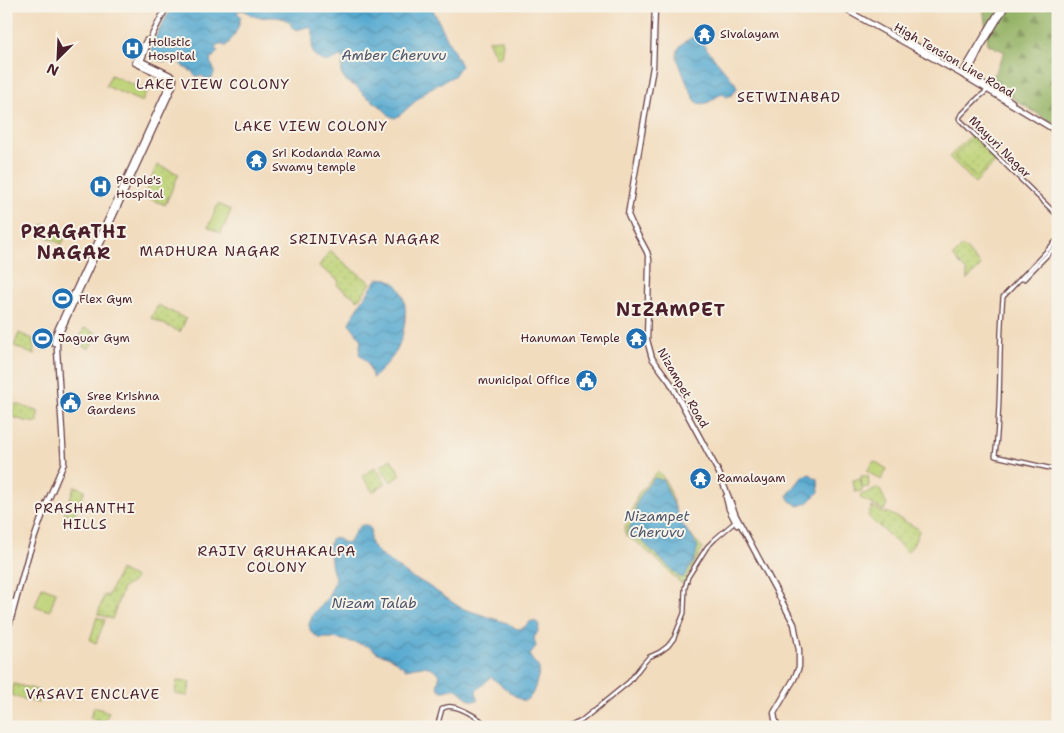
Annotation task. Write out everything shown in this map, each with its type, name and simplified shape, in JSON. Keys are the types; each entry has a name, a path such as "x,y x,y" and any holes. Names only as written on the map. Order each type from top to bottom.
{"main road":[{"path":"139,61 165,6"},
{"name":"Nizampet Road","path":"654,6 652,66 628,214 649,256 647,340 650,355 670,382 719,473 735,522 791,623 795,641 796,667 773,709 772,717 776,727"},
{"name":"High Tension Line Road","path":"839,6 963,74 1058,131"},
{"path":"844,6 963,74 1002,6"},
{"path":"989,89 967,74 1006,6"},
{"path":"6,628 26,556 62,460 54,351 55,336 170,83 168,78 139,61"},
{"path":"6,637 31,547 64,463 57,340 173,86 174,79 170,75 139,61"},
{"name":"Nizampet Road","path":"730,506 791,618 797,636 799,667 774,713 776,727"}],"street":[{"name":"Mayuri Nagar","path":"989,89 959,116 960,120 1058,216"},
{"path":"1058,239 1003,297 998,438 995,456 1058,470"},
{"path":"1021,279 1058,244"},
{"path":"568,727 581,720 629,682 649,657 668,646 674,638 684,612 685,588 688,578 707,547 735,522"},
{"path":"437,727 442,709 454,707 480,719 488,727"}],"green space":[{"path":"983,6 1058,6 1058,126 989,84 1005,52 988,44"},
{"path":"502,39 501,57 496,57 488,40"},
{"path":"111,75 147,91 142,102 106,86"},
{"path":"972,134 998,160 975,183 949,157"},
{"path":"972,134 998,160 975,183 949,157","holes":["972,138 994,160 976,178 954,157"]},
{"path":"157,165 179,174 165,205 144,196"},
{"path":"218,204 231,210 221,233 208,227"},
{"path":"43,224 66,234 62,244 38,233"},
{"path":"963,246 981,266 967,280 967,272 953,256"},
{"path":"330,250 371,283 358,300 337,285 339,281 319,266"},
{"path":"158,305 186,319 180,332 151,318"},
{"path":"84,328 96,333 89,349 77,343"},
{"path":"19,333 33,339 34,355 14,346"},
{"path":"15,404 38,411 38,423 10,416"},
{"path":"391,459 401,475 391,482 380,466"},
{"path":"874,461 887,469 881,480 867,471"},
{"path":"375,467 386,483 373,492 362,476"},
{"name":"Nizampet Cheruvu","path":"658,471 667,483 682,525 703,548 683,585 651,554 625,533 626,526 633,516 633,508 638,494"},
{"path":"861,476 868,476 869,487 855,492 853,480 860,479 862,487"},
{"path":"75,486 85,490 74,516 64,512"},
{"path":"879,488 887,504 884,511 859,497"},
{"path":"872,507 886,514 887,512 917,528 919,531 916,540 907,552 880,527 881,524 879,527 868,516"},
{"path":"120,570 136,578 123,588 112,619 98,614 104,595 108,596"},
{"path":"42,587 56,592 50,611 35,606"},
{"path":"97,617 105,620 96,643 90,640"},
{"path":"177,681 190,682 188,696 175,694"},
{"path":"14,684 41,691 38,703 10,695"},
{"path":"94,707 109,712 104,724 90,718"}],"water":[{"name":"Amber Cheruvu","path":"173,6 430,6 461,66 454,76 429,89 395,118 363,94 357,87 344,79 341,73 343,60 341,56 328,61 319,59 315,55 312,48 313,35 310,27 295,29 284,19 256,17 241,10 237,13 241,16 231,39 226,46 218,44 215,49 218,51 210,62 214,73 212,78 206,79 202,76 196,76 183,67 177,59 171,58 167,62 150,56 156,37"},
{"path":"693,37 700,39 735,83 737,88 732,95 727,97 723,94 704,104 698,103 695,100 677,58 681,45"},
{"path":"378,278 389,279 402,294 405,303 405,324 396,351 389,362 373,378 367,362 359,354 361,339 349,323"},
{"path":"810,474 818,480 819,492 808,503 799,506 790,501 787,496 803,476"},
{"name":"Nizampet Cheruvu","path":"654,478 663,480 682,524 698,546 694,561 683,578 678,576 643,542 627,533 636,515 636,505 644,490"},
{"name":"Nizam Talab","path":"362,525 367,525 371,529 370,540 372,546 382,556 411,577 424,583 461,608 507,623 517,629 523,628 531,621 538,623 539,627 534,638 536,647 530,655 539,671 530,697 524,701 520,699 491,677 476,691 478,699 472,701 456,689 440,690 437,684 440,675 429,667 420,666 406,669 390,657 378,653 368,646 335,638 319,638 311,632 309,625 313,614 328,597 334,584 335,578 329,547 331,539 335,537 348,543"}],"place":[{"name":"Sivalayam","path":"704,34"},
{"name":"Holistic Hospital","path":"132,49"},
{"name":"Sri Kodanda Rama Swamy temple","path":"256,160"},
{"name":"People's Hospital","path":"100,187"},
{"name":"Flex Gym","path":"63,299"},
{"name":"Jaguar Gym","path":"42,338"},
{"name":"Hanuman Temple","path":"636,338"},
{"name":"municipal Office","path":"586,380"},
{"name":"Sree Krishna Gardens","path":"71,403"},
{"name":"Ramalayam","path":"701,478"}],"district":[{"name":"LAKE VIEW COLONY","path":"213,84"},
{"name":"SETWINABAD","path":"789,97"},
{"name":"LAKE VIEW COLONY","path":"311,126"},
{"name":"SRINIVASA NAGAR","path":"365,239"},
{"name":"PRAGATHI NAGAR","path":"74,242"},
{"name":"MADHURA NAGAR","path":"210,251"},
{"name":"NIZAMPET","path":"671,310"},
{"name":"PRASHANTHI HILLS","path":"85,516"},
{"name":"RAJIV GRUHAKALPA COLONY","path":"277,560"},
{"name":"VASAVI ENCLAVE","path":"93,694"}]}
